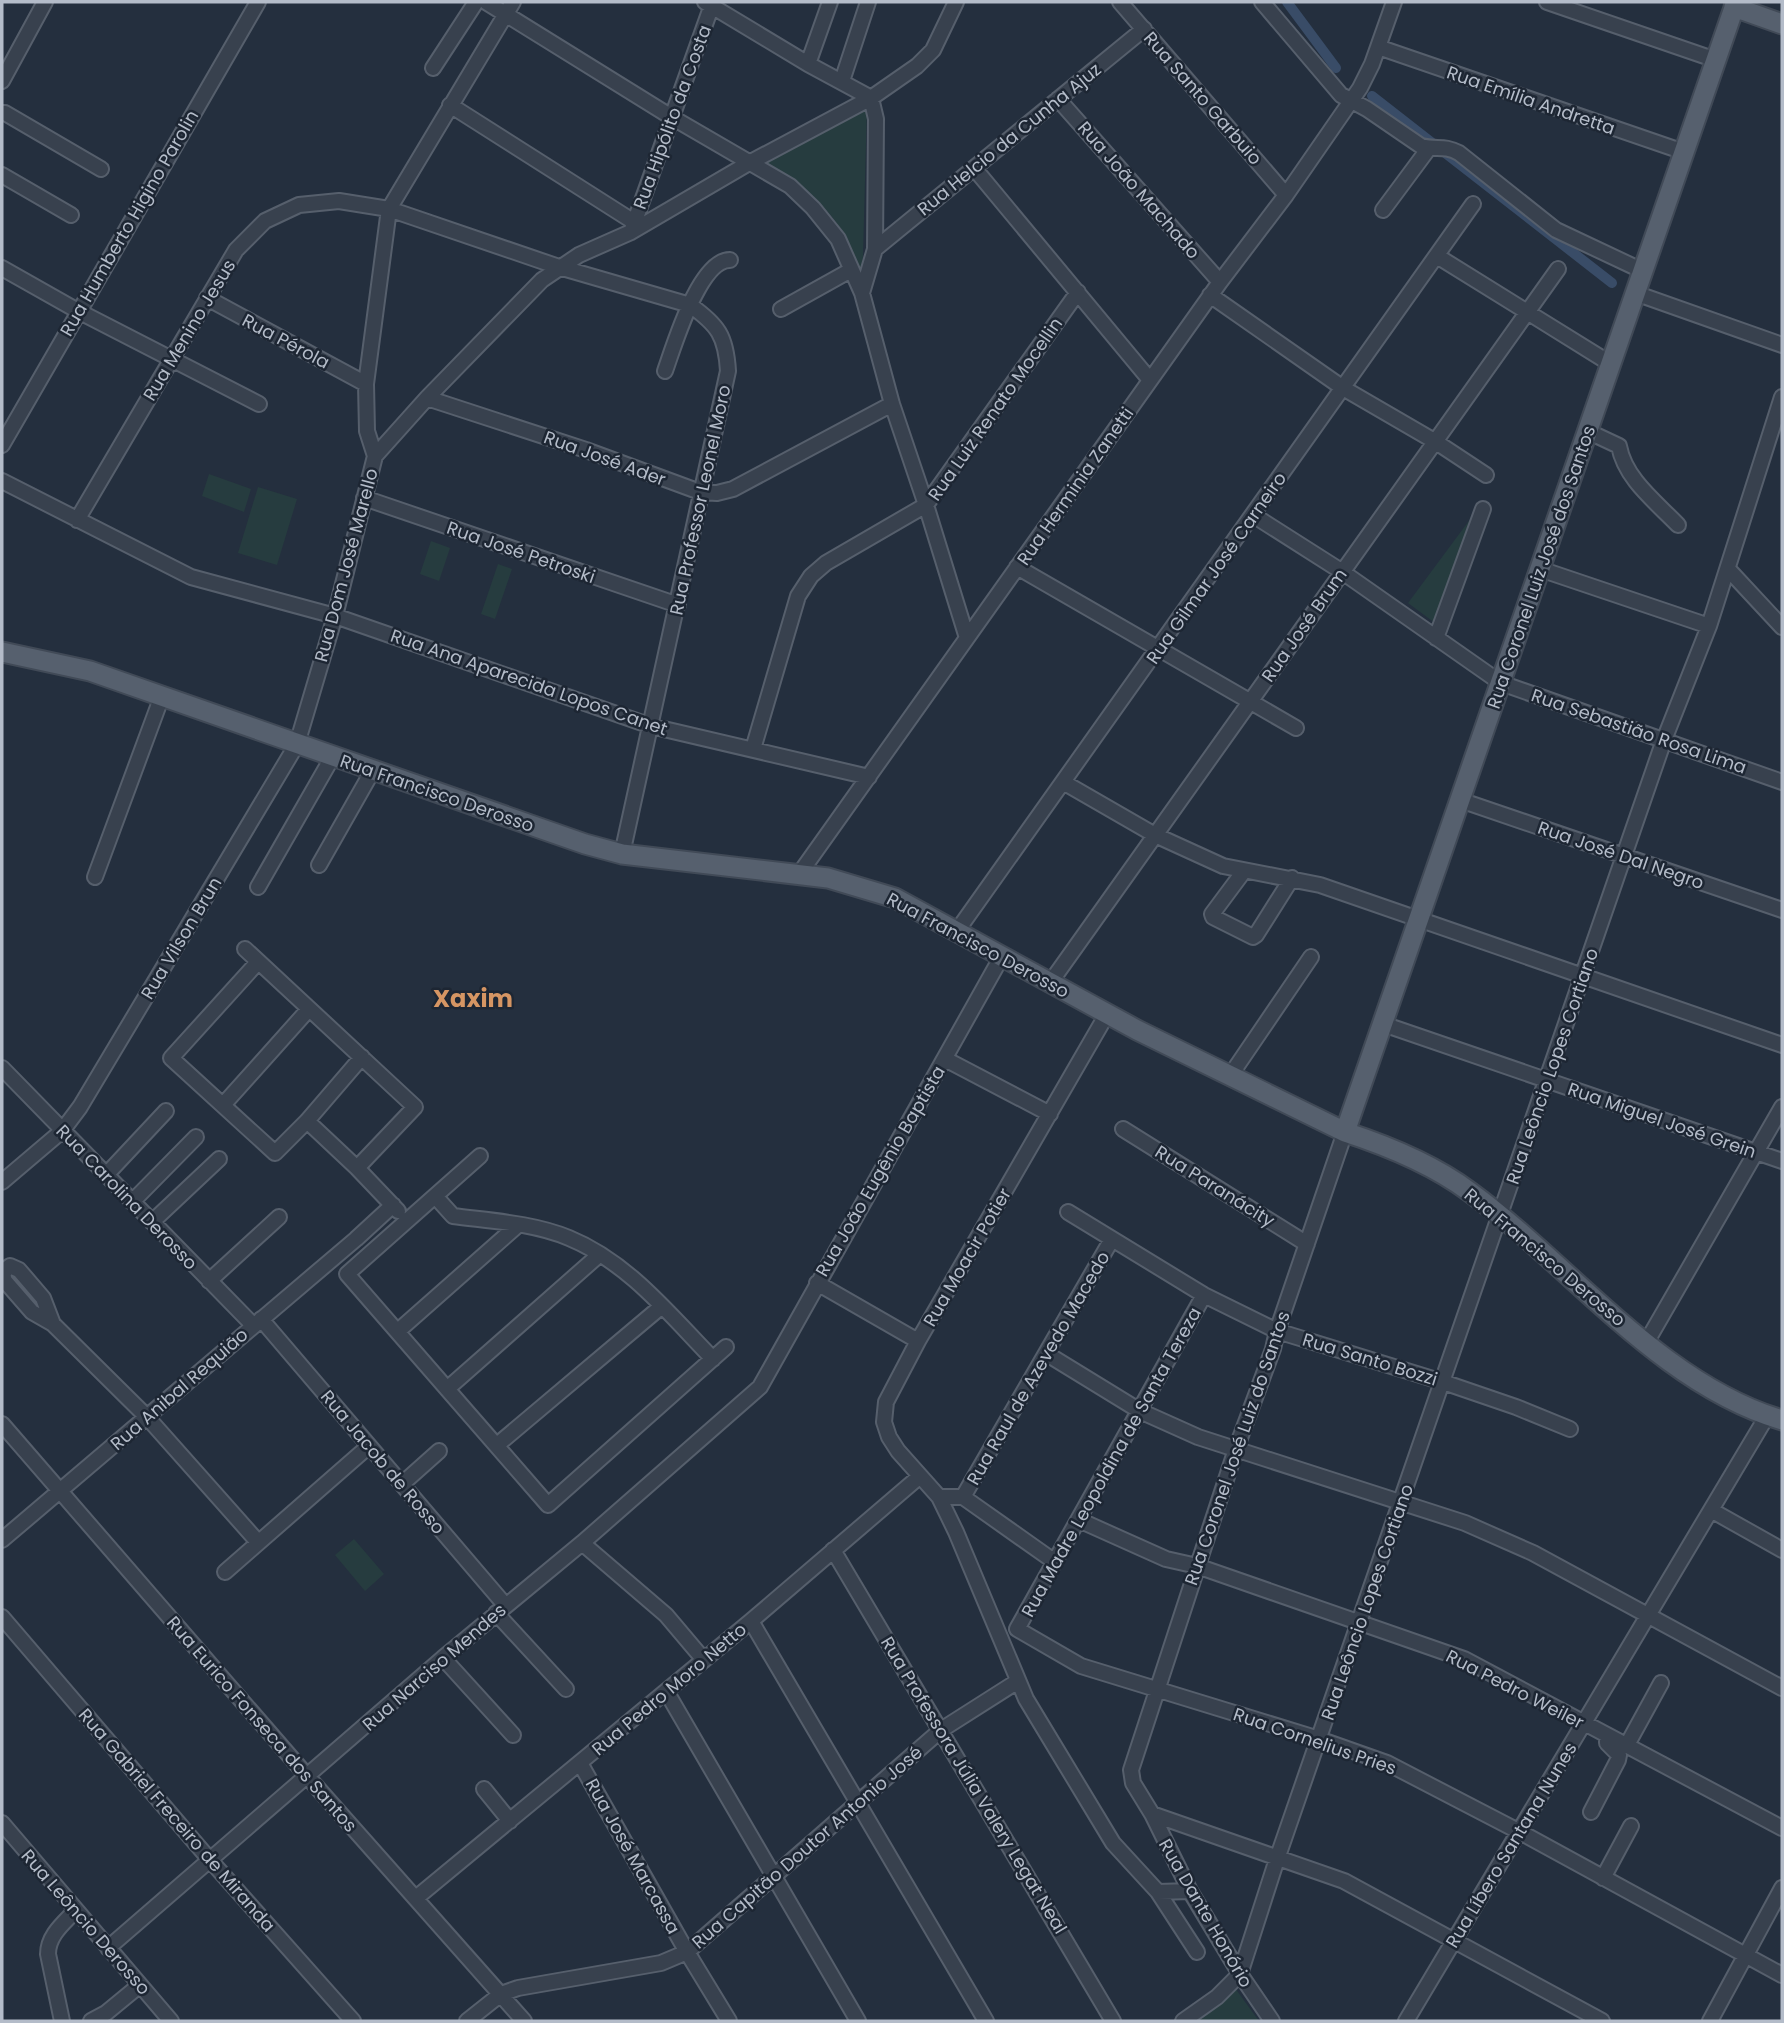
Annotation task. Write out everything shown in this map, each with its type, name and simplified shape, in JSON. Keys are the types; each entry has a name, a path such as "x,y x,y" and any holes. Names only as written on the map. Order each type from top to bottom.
{"main road":[{"name":"Rua Coronel Luiz José dos Santos","path":"1345,1132 1735,4"},
{"path":"1735,4 1782,24"},
{"name":"Rua Francisco Derosso","path":"4,651 90,671 585,844 622,853 800,873 828,878 895,898 1107,1014 1230,1076 1345,1132 1371,1140 1433,1169 1501,1216 1646,1343 1704,1385 1774,1418"}],"street":[{"path":"2,81 44,2"},
{"name":"Rua Humberto Higino Parolin","path":"2,446 258,2"},
{"path":"433,68 476,2"},
{"path":"485,2 510,8 673,118 790,186 813,208 838,239 862,293 892,404 967,638"},
{"path":"808,64 830,2"},
{"path":"842,81 867,2"},
{"path":"374,456 542,280 559,267 871,98 917,66 933,50 956,2"},
{"name":"Rua Santo Garbuio","path":"1120,2 1286,195"},
{"path":"1262,2 1341,95 1411,140 1434,147 1446,146 1459,153 1556,230 1643,271"},
{"name":"Rua Herminia Zanetti","path":"800,873 1210,295 1286,195 1352,100 1366,77 1394,2"},
{"path":"1546,2 1716,60"},
{"path":"710,3 808,64 871,98 876,119 875,249 862,293"},
{"name":"Rua Hipólito da Costa","path":"633,227 673,118 710,3"},
{"name":"Rua Dom José Marello","path":"298,744 335,616 374,456 367,431 366,384 389,209 510,8"},
{"name":"Rua Helcio da Cunha Ajuz","path":"875,249 1144,29"},
{"name":"Rua Emília Andretta","path":"1378,47 1684,152"},
{"name":"Rua João Machado","path":"1058,99 1220,282"},
{"path":"450,105 633,227"},
{"path":"2,113 101,169"},
{"path":"1383,210 1434,147"},
{"path":"974,168 1150,380"},
{"path":"2,175 71,215"},
{"name":"Rua Menino Jesus","path":"77,520 236,250 265,221 299,205 339,201 389,209"},
{"name":"Rua Gilmar José Carneiro","path":"957,931 1473,204"},
{"name":"Rua Professor Leonel Moro","path":"389,209 559,267 690,304 720,332 727,347 729,371 622,853"},
{"path":"1437,256 1611,364"},
{"path":"665,370 690,304 713,267 723,260 730,260"},
{"path":"2,268 78,311 259,404"},
{"name":"Rua José Brum","path":"1050,983 1558,269"},
{"path":"780,309 851,270"},
{"name":"Rua Luiz Renato Mocellin","path":"753,750 798,596 811,576 826,563 926,505 1078,292"},
{"path":"1635,293 1782,345"},
{"path":"1210,295 1343,388 1436,442 1486,475"},
{"name":"Rua Pérola","path":"207,298 366,384"},
{"name":"Rua Leôncio Lopes Cortiano","path":"1240,1974 1664,740 1709,626 1782,397"},
{"name":"Rua José Ader","path":"427,398 586,450 701,492 717,493 733,489 892,404"},
{"path":"1587,431 1619,446 1623,463 1678,526"},
{"name":"Rua Ana Aparecida Lopos Canet","path":"2,481 191,578 335,616 651,726 869,777"},
{"name":"Rua José Petroski","path":"364,498 678,606"},
{"path":"1436,638 1483,509"},
{"name":"Rua Sebastião Rosa Lima","path":"1253,515 1341,571 1501,683 1782,782"},
{"path":"1017,567 1296,728"},
{"path":"1540,569 1709,626"},
{"path":"1728,569 1782,627"},
{"path":"95,877 162,696"},
{"name":"Rua Vilson Brun","path":"2,1182 62,1131 80,1107 298,744"},
{"path":"258,887 333,756"},
{"path":"319,865 373,770"},
{"path":"1063,782 1156,835 1223,866 1292,878 1419,919 1782,1045"},
{"name":"Rua José Dal Negro","path":"1460,800 1782,910"},
{"path":"1244,871 1212,914 1213,917 1253,937 1292,878"},
{"path":"245,948 415,1107 357,1168"},
{"name":"Rua João Eugênio Baptista","path":"760,1387 1002,956"},
{"path":"1230,1076 1311,957"},
{"path":"258,962 171,1058 275,1153 307,1121 362,1057"},
{"path":"223,1105 309,1009"},
{"name":"Rua Moacir Potier","path":"1107,1014 918,1341 886,1402 884,1422 889,1437 919,1477 939,1497 1026,1699 1113,1843 1175,1892"},
{"name":"Rua Miguel José Grein","path":"1383,1024 1782,1161"},
{"path":"945,1059 1049,1114"},
{"name":"Rua Carolina Derosso","path":"2,1068 209,1281 257,1322"},
{"path":"1646,1343 1782,1107"},
{"path":"106,1175 166,1111"},
{"path":"307,1121 407,1220"},
{"name":"Rua Paranácity","path":"1123,1129 1307,1244"},
{"name":"Rua Coronel José Luiz do Santos","path":"1132,1765 1236,1449 1273,1349 1345,1132"},
{"path":"132,1202 196,1138"},
{"path":"347,1274 481,1157"},
{"path":"152,1222 219,1159"},
{"path":"435,1196 453,1216 518,1225 570,1238 599,1255 646,1290 713,1359"},
{"name":"Rua Anibal Requião","path":"2,1540 393,1205"},
{"name":"Rua Santo Bozzi","path":"1068,1212 1204,1295 1277,1331 1443,1382 1570,1429"},
{"path":"209,1281 279,1217"},
{"path":"493,1221 500,1241"},
{"path":"398,1331 518,1225"},
{"path":"361,1234 380,1245"},
{"name":"Rua Raul de Azevedo Macedo","path":"963,1497 1112,1239"},
{"path":"446,1388 599,1255"},
{"path":"332,1259 548,1505 726,1347"},
{"path":"817,1283 918,1341"},
{"path":"646,1290 647,1319"},
{"name":"Rua Madre Leopoldina de Santa Tereza","path":"1017,1629 1204,1295"},
{"path":"497,1445 662,1306"},
{"name":"Rua Jacob de Rosso","path":"257,1322 401,1484 566,1689"},
{"path":"52,1324 147,1417 258,1542"},
{"path":"1047,1354 1140,1411 1198,1437 1465,1523 1497,1536 1782,1688"},
{"name":"Rua Narciso Mendes","path":"108,1948 443,1658 582,1543 760,1387"},
{"name":"Rua Líbero Santana Nunes","path":"1406,2021 1711,1510 1774,1418"},
{"name":"Rua Eurico Fonseca dos Santos","path":"2,1424 524,2021"},
{"path":"225,1572 369,1446"},
{"path":"401,1484 439,1451"},
{"name":"Rua Pedro Moro Netto","path":"416,1898 751,1621 919,1477"},
{"path":"939,1497 963,1497 1055,1562"},
{"path":"1711,1510 1782,1550"},
{"name":"Rua Pedro Weiler","path":"1079,1520 1166,1559 1198,1566 1464,1659 1782,1828"},
{"path":"582,1543 666,1615 704,1660"},
{"name":"Rua Professora Júlia Valery Legat Neal","path":"833,1550 1113,2021"},
{"name":"Rua Gabriel Freceiro de Miranda","path":"2,1617 210,1860 353,2021"},
{"path":"751,1621 986,2021"},
{"name":"Rua Cornelius Pries","path":"1017,1629 1081,1666 1319,1739 1387,1763 1782,1975"},
{"path":"443,1658 513,1735"},
{"name":"Rua Capitão Doutor Antonio José","path":"467,2021 500,1994 518,1988 661,1963 687,1952 941,1730 1018,1681"},
{"path":"1627,1745 1661,1684"},
{"path":"666,1691 858,2021"},
{"path":"1591,1812 1619,1755 1607,1743 1606,1735"},
{"name":"Rua José Marcassa","path":"580,1763 729,2021"},
{"name":"Rua Dante Honório","path":"1132,1765 1131,1776 1169,1852 1175,1892 1240,1974 1272,2021"},
{"path":"484,1789 510,1821"},
{"path":"1152,1814 1344,1881 1602,2021"},
{"name":"Rua Leôncio Derosso","path":"2,1823 172,2021"},
{"path":"1603,1878 1631,1826"},
{"path":"1710,2021 1782,1888"},
{"path":"1175,1892 1197,1952"},
{"path":"62,2021 48,1945 52,1936 76,1910"},
{"path":"1183,2021 1217,1997 1240,1974"},
{"path":"92,2021 140,1985"}],"green space":[{"path":"867,105 862,273 833,218 816,199 765,161"},
{"path":"209,474 251,489 244,512 202,496"},
{"path":"258,487 297,499 277,565 238,553"},
{"path":"1471,518 1435,623 1408,603"},
{"path":"431,541 450,548 439,581 420,574"},
{"path":"498,564 512,569 495,619 481,614"},
{"path":"354,1539 384,1574 365,1591 335,1555"},
{"path":"1235,1988 1259,2021 1193,2021"}],"waterway":[{"path":"1287,2 1336,68"},
{"path":"1372,96 1612,283"}],"district":[{"name":"Xaxim","path":"473,998"}]}
